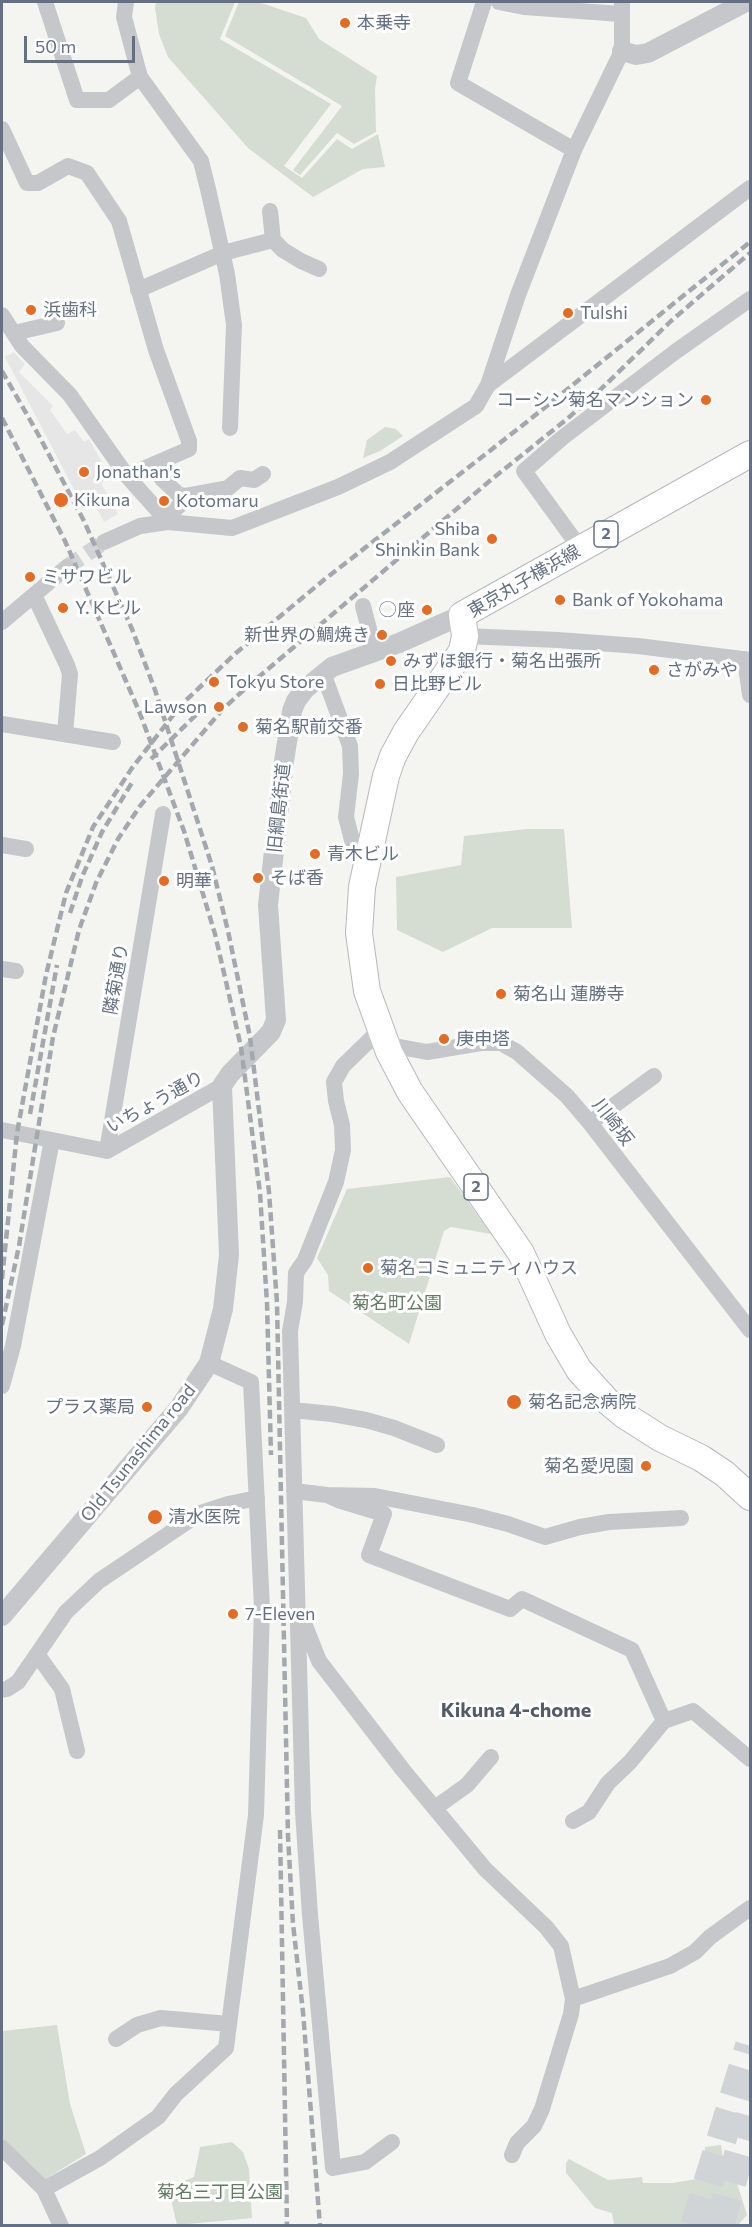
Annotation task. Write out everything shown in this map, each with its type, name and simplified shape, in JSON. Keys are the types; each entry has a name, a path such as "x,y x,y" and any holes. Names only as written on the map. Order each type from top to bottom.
{"main road":[{"name":"東京丸子横浜線","path":"750,454 580,548 464,626 459,656 406,732 393,756 381,793 362,887 359,933 367,991 384,1041 410,1092 521,1253 558,1334 579,1370 607,1401 624,1415 660,1438 701,1458 725,1474 750,1497"}],"street":[{"path":"45,2 77,100 109,100 140,77"},
{"path":"126,2 124,17 140,77 201,160 222,253 234,325 230,428"},
{"path":"484,2 458,83 574,150"},
{"path":"105,542 140,526 166,520 232,528 338,487 390,462 476,406 488,385 518,295 574,150 622,51 622,8 524,7 499,2"},
{"path":"622,51 636,55 648,53 746,2"},
{"path":"2,129 27,183 38,183 68,166 87,173 119,221 156,350 189,441 189,449 127,476"},
{"path":"488,385 750,188"},
{"path":"270,211 273,240 283,250 319,269"},
{"path":"138,290 222,253 273,240"},
{"path":"580,548 524,471 562,438 675,352 750,299"},
{"path":"2,315 22,346 70,395 127,476 166,520"},
{"path":"14,333 57,323"},
{"path":"154,464 162,478 178,494 184,496 228,488 240,478 254,480 263,474"},
{"path":"166,520 184,501 184,496"},
{"path":"2,622 67,567"},
{"path":"34,595 68,665 70,674 65,734"},
{"path":"363,606 375,652"},
{"path":"464,626 748,659 750,695"},
{"name":"旧綱島街道","path":"222,1086 230,1074 271,1032 276,1020 268,905 284,760 296,700 305,689 332,667 464,626"},
{"path":"323,673 350,746 351,774 346,817 348,827 354,848 369,858"},
{"path":"2,724 113,742"},
{"name":"隣菊通り","path":"107,1151 163,814"},
{"path":"2,845 26,849"},
{"path":"384,1041 343,1066 334,1082 342,1125 343,1150 336,1182 305,1260 296,1273 295,1302 290,1330 303,1812 333,2168 365,2162 392,2142"},
{"name":"川崎坂","path":"384,1041 400,1047 427,1052 481,1043 501,1043 517,1052 567,1096 590,1123 750,1330"},
{"path":"590,1123 654,1076"},
{"name":"いちょう通り","path":"2,1130 107,1151 222,1086"},
{"name":"Old Tsunashima road","path":"2,1616 179,1408 209,1363 223,1309 230,1255 222,1086"},
{"path":"2,1386 13,1346 52,1140"},
{"path":"44,2189 100,2158 158,2117 176,2094 226,2048 256,1815 262,1607 251,1382 209,1363"},
{"path":"292,1410 332,1413 366,1420 438,1445"},
{"path":"294,1491 327,1495 375,1496 473,1515 544,1537 609,1522 681,1518"},
{"path":"327,1495 384,1514 369,1555 510,1609 522,1599 632,1650 664,1720"},
{"path":"2,1690 18,1682 66,1612 99,1581 200,1514 228,1504 257,1498"},
{"path":"297,1606 319,1661 485,1869 548,1930 561,1946 573,1999 571,2014 542,2109 534,2126 517,2143 512,2155"},
{"path":"36,1654 62,1689 76,1751"},
{"path":"573,1821 589,1812 608,1783 630,1762 664,1720 693,1711 750,1760"},
{"path":"435,1808 467,1785 491,1757"},
{"path":"573,1999 670,1966 695,1952 710,1937 750,1908"},
{"path":"116,2039 136,2025 161,2018 229,2024"},
{"path":"2,2148 44,2189 61,2226"}],"shaded area":[{"path":"14,352 25,364 19,372 53,406 50,410 67,434 75,430 84,442 89,439 102,462 98,465 106,480 101,483 118,514 104,522 88,492 78,497 5,357"}],"green space":[{"path":"156,2 235,2 220,39 331,104 284,166 302,178 337,139 352,149 378,134 385,167 363,169 313,197 248,148 168,57 159,34"},
{"path":"239,2 258,2 306,18 319,39 377,76 376,132 354,144 337,133 300,175 293,170 342,106 225,36"},
{"path":"385,427 396,429 403,436 380,451 363,458 367,440"},
{"path":"527,829 564,829 572,928 492,928 443,952 397,930 396,877 461,865 464,836"},
{"name":"菊名町公園","path":"450,1177 491,1234 451,1227 444,1231 409,1344 329,1291 328,1275 317,1258 347,1189"},
{"path":"57,2025 70,2104 86,2154 44,2180 2,2141 2,2031"},
{"name":"菊名三丁目公園","path":"232,2142 243,2152 249,2169 252,2218 177,2225 168,2187 194,2177 200,2147"},
{"path":"721,2145 723,2158 727,2159 735,2177 747,2215 738,2225 614,2225 612,2213 595,2208 566,2173 566,2163 569,2159 608,2180 642,2177 643,2183 673,2183 696,2179 697,2171 705,2170 705,2147"}],"tunnel":[{"path":"67,567 104,542"},
{"path":"695,2226 750,2046"},
{"path":"719,2226 750,2116"}],"railway":[{"path":"2,1279 17,1133 46,975 66,893 93,827 132,768 181,705 236,653 325,579 523,425 750,242"},
{"path":"2,1325 19,1246 53,1037 79,930 96,883 118,839 140,806 223,709 248,686 492,479 567,419 671,321 750,253"},
{"path":"2,371 84,521 132,629 155,690 212,866 250,1037 269,1192 277,1303 288,1836 293,1924 303,2012 320,2226"},
{"path":"2,418 65,541 139,711 184,831 215,934 241,1047 260,1193 267,1303 271,1455"},
{"path":"151,759 198,713"},
{"path":"70,913 82,877 102,832 133,781"},
{"path":"30,1114 57,965"},
{"path":"280,1830 287,2226"}],"place":[{"name":"本乗寺","path":"345,23"},
{"name":"浜歯科","path":"31,310"},
{"name":"Tulshi","path":"568,313"},
{"name":"コーシン菊名マンション","path":"706,400"},
{"name":"Jonathan's","path":"84,472"},
{"name":"Kikuna","path":"61,500"},
{"name":"Kotomaru","path":"164,501"},
{"name":"Shiba Shinkin Bank","path":"492,539"},
{"name":"ミサワビル","path":"30,577"},
{"name":"Bank of Yokohama","path":"560,600"},
{"name":"Y. Kビル","path":"63,608"},
{"name":"◯座","path":"427,610"},
{"name":"新世界の鯛焼き","path":"382,635"},
{"name":"みずほ銀行・菊名出張所","path":"391,661"},
{"name":"さがみや","path":"654,670"},
{"name":"Tokyu Store","path":"214,682"},
{"name":"日比野ビル","path":"380,684"},
{"name":"Lawson","path":"219,707"},
{"name":"菊名駅前交番","path":"243,727"},
{"name":"青木ビル","path":"315,854"},
{"name":"そば香","path":"258,878"},
{"name":"明華","path":"164,881"},
{"name":"菊名山 蓮勝寺","path":"501,994"},
{"name":"庚申塔","path":"444,1039"},
{"name":"菊名コミュニティハウス","path":"368,1268"},
{"name":"菊名記念病院","path":"514,1402"},
{"name":"プラス薬局","path":"147,1407"},
{"name":"菊名愛児園","path":"646,1466"},
{"name":"清水医院","path":"155,1517"},
{"name":"7-Eleven","path":"233,1614"}],"district":[{"name":"Kikuna 4-chome","path":"516,1710"}]}
